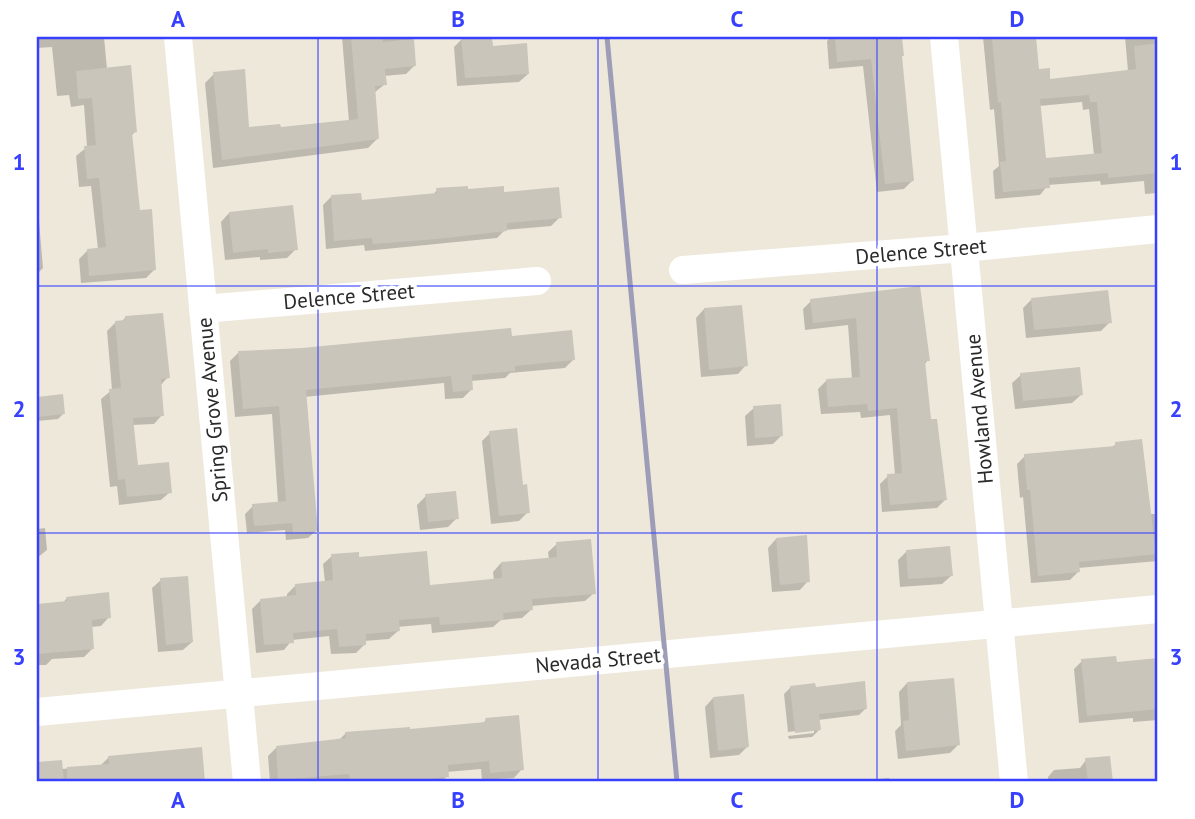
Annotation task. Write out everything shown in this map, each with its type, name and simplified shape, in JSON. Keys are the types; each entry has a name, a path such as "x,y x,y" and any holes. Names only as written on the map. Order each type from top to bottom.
{"street":[{"name":"Spring Grove Avenue","path":"178,37 247,782"},
{"name":"Howland Avenue","path":"944,37 1014,782"},
{"name":"Delence Street","path":"683,270 964,248 1158,229"},
{"name":"Delence Street","path":"203,309 537,281"},
{"name":"Nevada Street","path":"37,712 1158,608"}],"building":[{"path":"351,37 382,37 383,42 414,39 416,66 385,69 387,85 375,86 379,139 222,160 213,72 245,69 249,127 280,124 281,127 358,119"},
{"path":"461,37 492,37 493,46 527,43 529,74 465,78"},
{"path":"835,37 902,37 914,181 885,184 871,59 837,62"},
{"path":"1036,37 1039,69 1050,68 1050,79 1136,69 1134,46 1158,43 1158,173 1108,178 1108,173 1049,178 1050,188 1003,192 1000,162 1006,161 992,39","holes":["1089,95 1090,102 1097,102 1102,153 1046,158 1040,99"]},
{"path":"131,65 137,132 132,133 140,210 152,209 156,270 89,276 87,249 106,247 99,178 87,179 84,146 96,145 92,98 78,99 76,71"},
{"path":"468,186 468,189 504,186 504,192 559,187 562,218 507,223 507,231 437,239 373,244 372,238 334,241 331,195 361,193 362,200 437,193 436,188"},
{"path":"293,205 298,250 268,253 268,249 233,253 229,212"},
{"path":"920,286 930,361 925,361 931,419 937,419 947,500 890,505 887,474 902,473 897,408 868,411 867,404 828,407 826,379 860,377 856,318 813,323 810,299"},
{"path":"1108,290 1112,323 1034,330 1031,298"},
{"path":"742,305 748,366 709,370 704,308"},
{"path":"163,313 170,378 161,379 164,416 133,418 138,465 169,462 172,493 127,497 125,479 118,480 109,389 121,388 115,321 125,320 125,316"},
{"path":"511,328 512,336 572,330 575,360 515,366 515,371 472,375 473,390 453,392 451,376 306,390 318,531 293,533 292,523 254,526 252,504 286,501 279,406 243,409 238,351 302,348"},
{"path":"1080,367 1083,395 1023,401 1020,373"},
{"path":"63,394 65,414 38,417 37,397"},
{"path":"781,404 783,436 755,438 753,406"},
{"path":"517,428 523,485 527,484 530,513 499,516 489,431"},
{"path":"1142,439 1156,554 1079,562 1080,572 1038,576 1024,454 1115,446 1115,442"},
{"path":"456,491 459,519 428,522 425,494"},
{"path":"807,535 810,582 780,585 776,538"},
{"path":"591,539 596,594 532,599 533,610 503,613 504,620 440,625 439,617 399,620 400,631 366,634 366,645 339,647 337,629 293,633 294,643 264,645 260,599 296,595 295,584 333,580 331,554 359,552 359,557 427,551 430,585 502,578 501,562 557,557 556,542"},
{"path":"950,546 953,576 908,579 906,550"},
{"path":"188,576 193,642 166,645 160,578"},
{"path":"109,592 111,618 92,620 94,649 37,654 37,604 67,601 66,597"},
{"path":"1116,656 1117,662 1158,658 1158,709 1087,716 1081,659"},
{"path":"954,678 960,745 906,751 903,721 909,720 907,682"},
{"path":"865,681 867,709 819,714 821,730 795,733 790,686 815,683 816,687"},
{"path":"744,694 749,747 718,751 713,697"},
{"path":"519,715 524,770 490,773 489,761 448,765 449,777 396,782 350,782 349,774 278,780 276,746 346,738 345,732 486,722 485,718"},
{"path":"202,747 205,782 67,782 67,767 109,764 108,756"},
{"path":"1110,756 1113,782 1088,782 1085,758"},
{"path":"62,760 64,782 39,782 37,762"}],"railway":[{"path":"607,37 677,782"}]}
